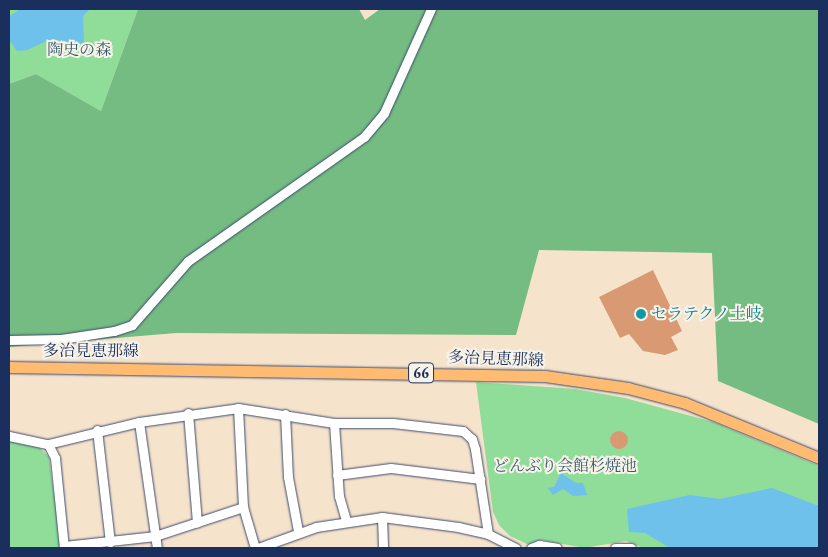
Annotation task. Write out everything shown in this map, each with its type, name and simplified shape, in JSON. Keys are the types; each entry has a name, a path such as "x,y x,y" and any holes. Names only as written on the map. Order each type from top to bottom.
{"main road":[{"name":"多治見恵那線","path":"9,367 545,376 628,388 685,403 819,458"}],"street":[{"path":"9,340 61,339 132,325 144,316 163,286 188,261 352,147 373,127 403,76 431,9"},
{"path":"238,408 243,507 256,548 298,532 346,521 382,517 439,522 488,534 516,548"},
{"path":"9,436 48,444 97,430 188,413 238,408 334,423 393,423 463,431 474,443 488,534"},
{"path":"188,413 197,524"},
{"path":"285,414 288,477 298,532"},
{"path":"140,422 158,548"},
{"path":"334,423 337,475 346,521"},
{"path":"97,430 110,542"},
{"path":"48,444 55,458 64,547 155,536 197,524 243,507"},
{"path":"337,475 391,468 480,479"},
{"path":"382,517 383,548"},
{"path":"531,548 539,545 557,548"},
{"path":"615,548 631,548"}],"green space":[{"name":"陶史の森","path":"9,9 138,9 101,111 36,74 9,84"},
{"path":"138,9 359,9 365,20 380,9 819,9 819,424 718,381 712,253 539,250 516,335 176,333 9,347 9,84 36,74 101,111"},
{"name":"どんぶり会館杉焼池","path":"476,382 575,389 625,398 713,422 819,466 819,548 643,548 626,541 584,548 542,540 529,545 510,536 499,525 493,512"},
{"path":"9,439 37,445 49,457 61,548 10,548"}],"water":[{"path":"20,9 90,9 83,16 84,42 74,46 66,41 49,40 27,50 17,51 9,40 9,17"},
{"path":"561,473 576,483 583,483 587,495 573,496 563,489 553,495 548,488 554,487"},
{"path":"772,488 819,506 819,548 670,548 645,533 629,532 627,509 690,495 720,499"}],"building":[{"name":"セラテクノ土岐","path":"653,270 682,331 671,337 678,350 665,355 643,351 629,334 620,338 599,297"},
{"path":"619,431 625,434 628,440 625,446 619,449 613,446 610,440 613,434"}],"place":[{"name":"セラテクノ土岐","path":"641,314"}]}
